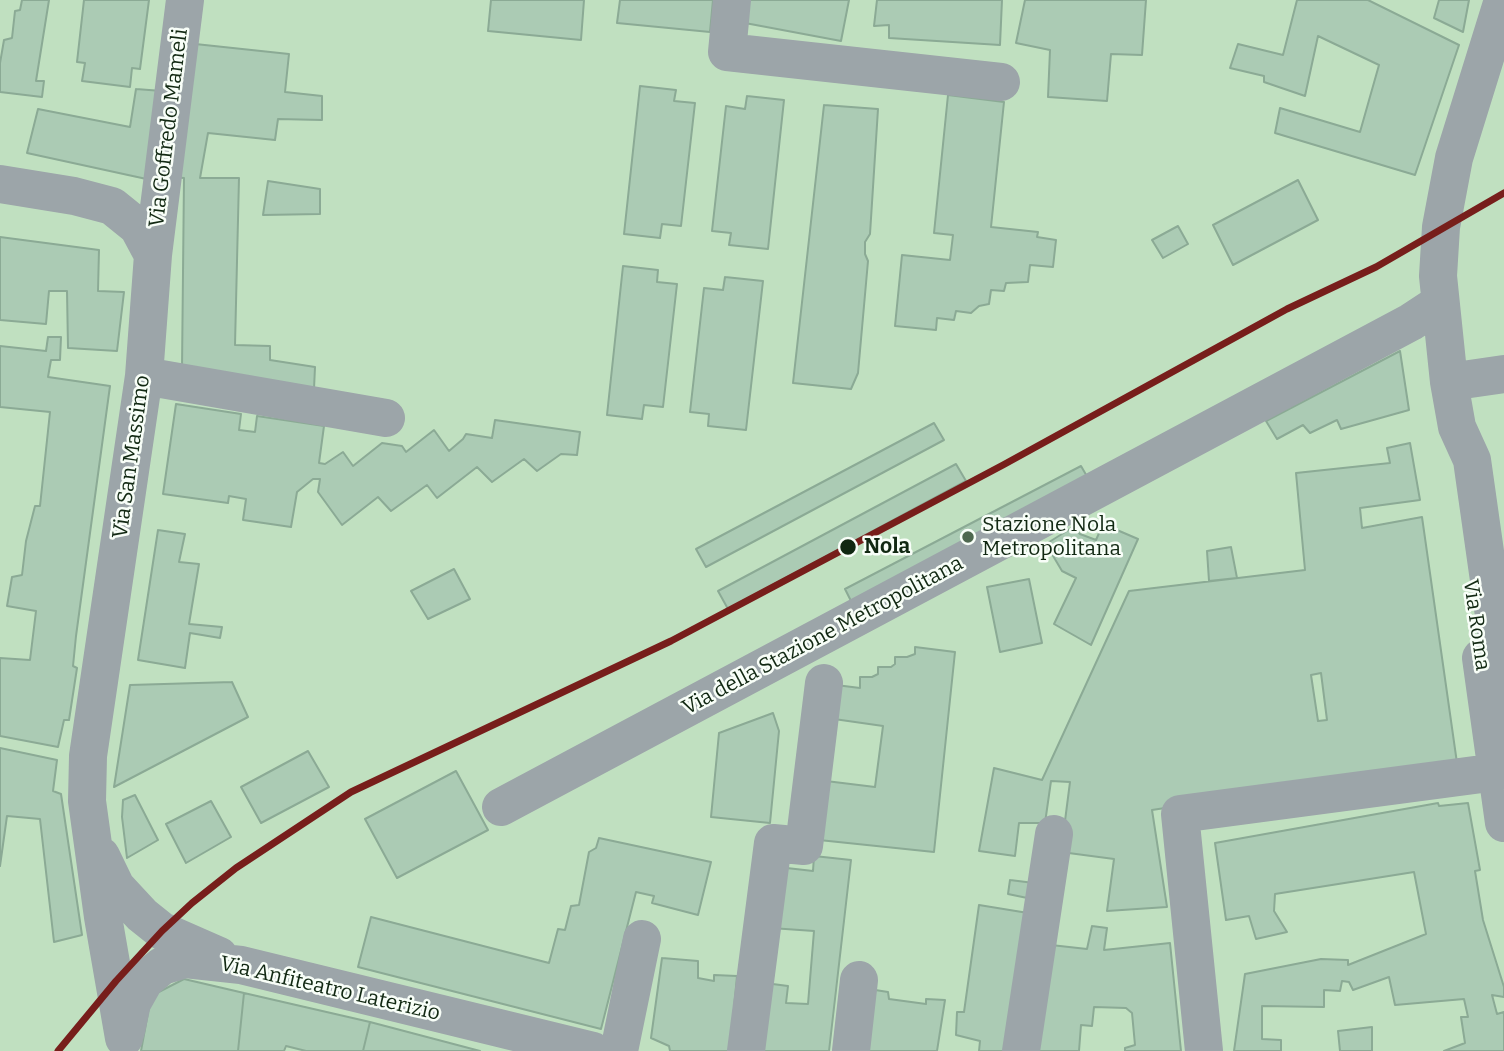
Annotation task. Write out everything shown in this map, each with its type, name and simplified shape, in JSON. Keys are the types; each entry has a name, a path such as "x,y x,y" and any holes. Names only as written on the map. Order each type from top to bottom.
{"street":[{"name":"Via Goffredo Mameli","path":"153,255 185,0"},
{"path":"732,0 727,52 1002,82"},
{"name":"Via Roma","path":"1503,0 1454,158 1441,227 1438,276 1449,382 1457,427 1472,460 1504,686"},
{"path":"0,184 74,196 112,206 138,227 153,255"},
{"name":"Via San Massimo","path":"124,1044 87,801 88,756 144,376 153,255"},
{"name":"Via della Stazione Metropolitana","path":"501,807 1411,322 1440,303"},
{"path":"1449,382 1504,374"},
{"path":"144,376 386,418"},
{"name":"Via Roma","path":"1457,427 1454,463 1504,823"},
{"path":"746,1051 773,843 804,846 824,683"},
{"path":"1204,1051 1180,814 1497,772"},
{"path":"1021,1051 1054,834"},
{"path":"92,835 116,887 142,915 162,932 241,965"},
{"path":"619,1051 642,939"},
{"name":"Via Anfiteatro Laterizio","path":"124,1044 132,1003 145,979 162,966 185,959 241,965 593,1051"},
{"path":"851,1051 859,980"}],"building":[{"path":"22,0 49,0 36,81 44,81 42,97 0,92 0,63 4,40 12,38 15,11 20,10"},
{"path":"84,0 149,0 140,69 132,68 130,87 82,81 85,63 77,62"},
{"path":"491,0 584,0 581,40 488,31"},
{"path":"620,0 713,0 710,32 617,23"},
{"path":"748,0 849,0 841,41 745,23"},
{"path":"877,0 1002,0 1000,45 889,38 889,25 874,26"},
{"path":"1025,0 1146,0 1142,55 1111,54 1107,101 1048,97 1050,50 1016,43"},
{"path":"1297,0 1368,0 1459,45 1415,175 1275,133 1280,108 1360,132 1379,65 1318,36 1305,96 1264,82 1264,76 1230,68 1238,44 1283,55"},
{"path":"1439,0 1469,0 1463,32 1434,18"},
{"path":"186,43 289,54 285,92 322,96 322,120 278,119 275,140 208,133 200,178 239,178 235,345 270,346 270,360 315,367 314,389 182,368 184,178 171,177"},
{"path":"640,86 676,90 674,101 695,103 681,226 662,224 660,238 624,234"},
{"path":"136,89 162,91 151,180 27,153 38,109 130,127"},
{"path":"948,95 1004,102 991,227 1038,232 1037,237 1056,240 1053,267 1030,265 1028,282 1006,283 1004,291 991,290 989,304 979,306 971,313 956,311 954,320 937,318 936,330 895,326 902,255 950,260 953,235 934,233"},
{"path":"747,96 784,100 768,249 729,245 731,233 712,231 726,106 745,109"},
{"path":"824,105 878,109 870,234 865,242 868,261 858,373 851,389 793,383"},
{"path":"1298,180 1318,220 1233,265 1213,225"},
{"path":"268,181 320,189 320,214 263,215"},
{"path":"1178,226 1188,244 1163,258 1152,240"},
{"path":"0,237 99,250 98,291 124,292 117,351 68,348 67,291 49,291 46,324 0,320"},
{"path":"623,266 658,270 657,282 677,284 663,407 644,405 642,419 607,415"},
{"path":"725,277 763,281 746,430 708,426 709,414 690,412 704,288 723,290"},
{"path":"48,337 61,337 60,360 51,360 48,377 110,386 76,636 73,666 77,668 69,720 64,720 58,747 0,736 0,658 30,660 36,611 7,606 12,577 22,575 26,541 35,506 40,506 50,412 0,407 0,346 46,351"},
{"path":"1400,351 1409,410 1341,429 1337,420 1310,433 1303,425 1277,439 1266,421"},
{"path":"176,404 241,414 239,430 255,432 257,416 324,426 319,463 325,464 343,452 353,466 382,443 402,446 406,452 434,430 449,451 466,434 492,438 495,420 580,432 577,455 561,454 537,471 524,459 492,482 477,467 437,498 427,485 391,511 378,497 342,525 318,492 320,479 313,479 297,492 291,527 243,520 246,499 229,496 228,503 163,494"},
{"path":"934,423 944,440 706,567 696,549"},
{"path":"1410,443 1420,500 1360,508 1362,528 1422,517 1457,763 1152,810 1167,907 1107,911 1114,859 1061,852 1070,782 1051,781 1045,823 1019,823 1015,856 979,851 994,768 1042,780 1129,591 1305,570 1296,473 1390,463 1387,448","holes":["1321,673 1327,720 1318,721 1311,675"]},
{"path":"956,464 966,481 728,609 718,591"},
{"name":"Stazione Nola Metropolitana","path":"1081,466 1092,485 855,609 845,589"},
{"path":"1103,524 1138,539 1091,645 1054,624 1076,578 1062,571 1046,544 1073,527 1080,534 1096,540"},
{"path":"158,530 185,534 179,562 199,564 189,624 222,627 220,638 190,633 185,668 138,660"},
{"path":"1231,547 1237,578 1209,581 1207,551"},
{"path":"454,569 470,599 428,619 411,591"},
{"path":"1029,579 1042,643 1000,652 987,587"},
{"path":"915,647 955,652 934,852 819,840 826,781 875,787 883,726 834,719 836,685 860,688 860,677 878,674 878,667 891,667 895,664 895,657 915,654"},
{"path":"232,682 248,717 114,787 130,685"},
{"path":"773,713 779,731 770,823 711,817 719,733"},
{"path":"0,748 57,760 53,791 61,794 82,935 54,942 40,819 7,816 0,866"},
{"path":"308,751 329,787 261,823 241,787"},
{"path":"456,771 488,830 397,878 365,819"},
{"path":"135,795 158,840 127,858 122,817 123,800"},
{"path":"211,801 231,837 186,863 166,824"},
{"path":"1438,803 1439,806 1468,803 1480,870 1475,871 1483,920 1504,987 1504,997 1492,995 1497,1014 1504,1012 1504,1051 1444,1051 1465,1043 1461,1017 1468,1017 1464,999 1395,1005 1389,977 1353,990 1349,982 1342,981 1340,991 1324,990 1324,1007 1262,1006 1262,1039 1281,1040 1281,1051 1234,1051 1245,974 1321,959 1348,960 1348,965 1426,934 1414,872 1275,894 1274,911 1287,932 1256,939 1249,916 1226,920 1215,843"},
{"path":"599,838 711,862 698,915 652,903 654,896 636,892 601,1029 358,967 371,917 549,963 558,929 565,930 571,906 579,905 589,852 596,848"},
{"path":"814,856 851,860 829,1051 756,1051 765,983 788,986 786,1003 808,1004 814,931 771,928 778,867 813,871"},
{"path":"1010,880 1034,883 1032,899 1008,894"},
{"path":"979,905 1028,913 1009,1051 979,1051 980,1041 956,1035 957,1012 964,1012"},
{"path":"1092,926 1107,928 1104,950 1170,943 1181,1051 1125,1051 1125,1048 1135,1045 1132,1013 1126,1008 1094,1007 1092,1026 1081,1025 1079,1051 1033,1051 1051,945 1087,949"},
{"path":"662,958 698,961 698,978 714,981 714,975 737,976 730,1051 670,1051 669,1046 651,1038"},
{"path":"184,979 244,993 238,1051 141,1051 151,996"},
{"path":"869,989 888,992 889,999 926,1004 926,999 945,1000 937,1051 860,1051"},
{"path":"244,993 370,1022 363,1051 306,1051 286,1046 284,1051 238,1051"},
{"path":"370,1022 480,1051 363,1051"},
{"path":"1372,1027 1372,1051 1340,1051 1338,1031"}],"transit line":[{"path":"58,1051 116,981 192,903 236,868 351,792 671,641 1003,465 1287,309 1376,267 1504,193"}],"place":[{"name":"Stazione Nola Metropolitana","path":"968,537"},
{"name":"Nola","path":"848,547"}]}
